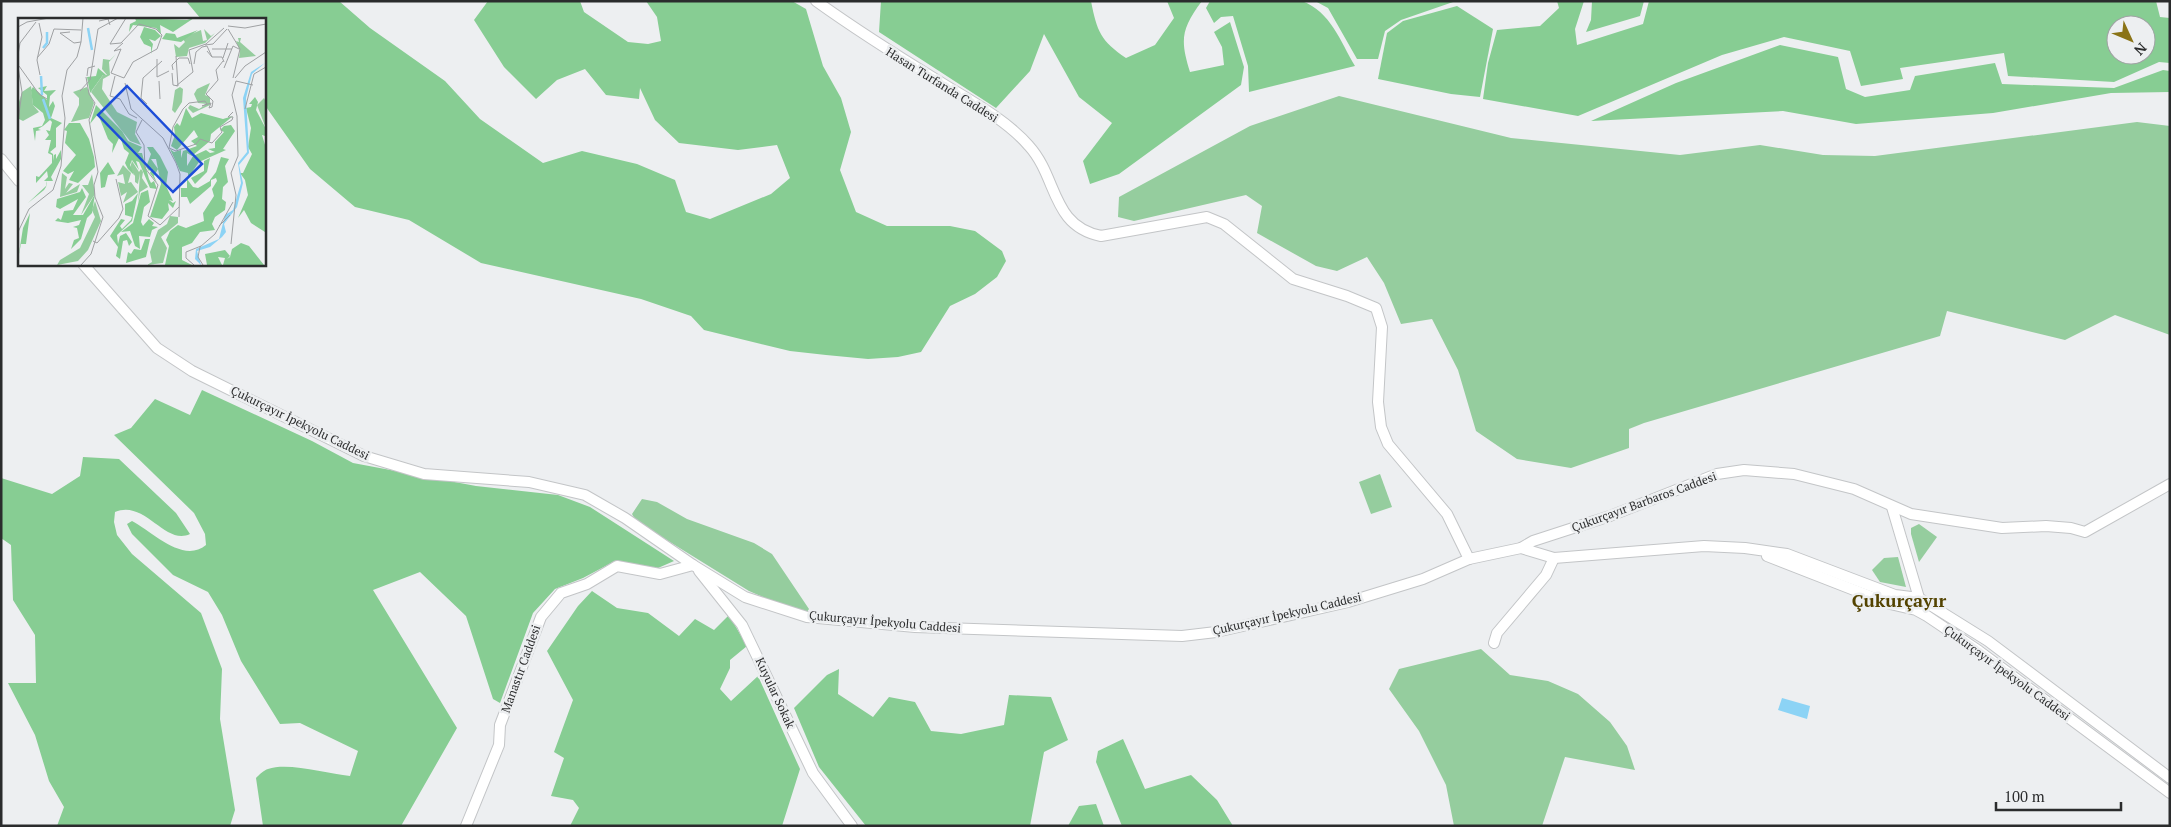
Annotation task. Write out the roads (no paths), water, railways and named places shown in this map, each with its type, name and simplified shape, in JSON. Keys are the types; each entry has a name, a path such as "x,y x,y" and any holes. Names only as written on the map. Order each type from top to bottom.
{"street":[{"name":"Hasan Turfanda Caddesi","path":"816,1 870,39 991,113 1030,146 1050,182 1060,208 1075,227 1086,233 1101,236 1207,217 1224,224 1292,279 1347,296 1376,308 1382,327 1378,402 1381,427 1388,444 1447,514 1469,559"},
{"path":"1,159 18,180"},
{"name":"Çukurçayır İpekyolu Caddesi","path":"84,265 158,348 192,371 364,456 424,474 529,482 585,496 625,518 693,565 745,597 807,617 915,627 1182,636 1216,632 1348,602 1423,579 1469,559 1521,548 1554,558 1704,546 1745,548 1787,554 1895,594 1919,598 1988,641 2170,778"},
{"name":"Çukurçayır Barbaros Caddesi","path":"1521,548 1534,541 1627,510 1717,474 1744,470 1772,471 1854,489 1911,514 2002,528 2046,526 2071,528 2084,532 2170,484"},
{"path":"1892,506 1919,598 1916,610"},
{"name":"Çukurçayır İpekyolu Caddesi","path":"1745,548 1890,604 1916,610 1979,651 2170,793"},
{"path":"1494,643 1497,633 1546,575 1554,558"},
{"name":"Manastır Caddesi","path":"466,826 499,745 500,726 541,617 561,593 586,584 617,566 660,574 693,565"},
{"name":"Kuyular Sokak","path":"693,565 742,625 813,773 852,826"}],"water":[{"path":"1782,698 1810,706 1807,719 1778,710"}],"district":[{"name":"Çukurçayır","path":"1899,601"}]}
